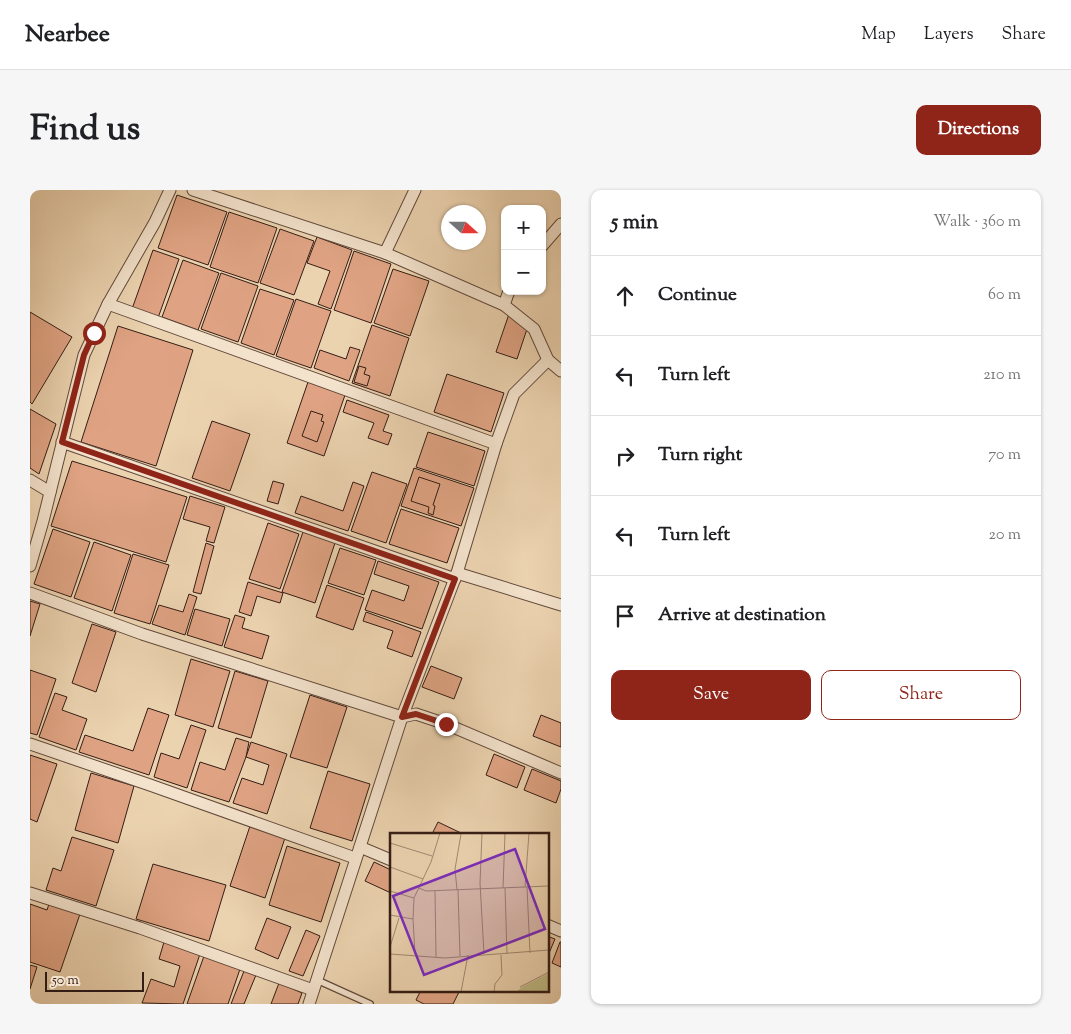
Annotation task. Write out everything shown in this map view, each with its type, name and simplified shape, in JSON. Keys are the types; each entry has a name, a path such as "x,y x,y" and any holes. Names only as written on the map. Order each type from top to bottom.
{"street":[{"path":"30,566 84,355 108,304 155,222 170,190"},
{"path":"193,190 385,253 504,305 534,329 548,360 561,371"},
{"path":"385,253 415,190"},
{"path":"546,241 561,224"},
{"path":"504,305 508,295"},
{"path":"108,304 496,444"},
{"path":"309,1004 402,717 456,576 496,444 514,394 548,360"},
{"path":"62,442 456,576 561,605"},
{"path":"30,480 50,492"},
{"path":"30,593 151,637 402,717 416,714 446,724 561,773"},
{"path":"30,744 358,853 390,860"},
{"path":"30,893 315,985"},
{"path":"548,925 561,931"}],"lane":[{"path":"315,985 370,1004"}],"building":[{"path":"177,195 227,212 208,265 158,248"},
{"path":"229,212 277,228 258,283 210,267"},
{"path":"280,229 314,241 294,295 260,283"},
{"path":"317,237 352,250 331,309 318,304 330,271 307,263"},
{"path":"153,250 179,259 158,318 132,309"},
{"path":"354,251 391,264 371,323 334,310"},
{"path":"183,260 219,273 198,330 162,317"},
{"path":"393,269 429,281 410,336 374,323"},
{"path":"221,273 258,286 238,342 201,329"},
{"path":"260,289 294,300 274,355 241,343"},
{"path":"296,299 331,311 311,368 276,356"},
{"path":"30,312 72,337 32,404 30,402"},
{"path":"509,314 527,329 517,359 496,352"},
{"path":"372,325 409,338 390,396 352,383"},
{"path":"118,326 193,350 156,466 81,442"},
{"path":"350,347 360,350 349,381 314,368 320,350 346,359"},
{"path":"359,366 366,368 364,374 370,376 367,386 354,382"},
{"path":"447,374 504,393 491,432 434,412"},
{"path":"308,382 345,395 324,456 287,443"},
{"path":"347,400 389,415 383,431 392,434 388,445 368,438 374,423 343,412"},
{"path":"30,409 56,424 39,474 30,468"},
{"path":"311,411 323,415 321,421 324,422 317,442 302,436"},
{"path":"212,421 250,434 230,491 192,478"},
{"path":"428,432 485,451 474,486 416,467"},
{"path":"72,461 187,497 166,562 51,526"},
{"path":"414,468 474,488 461,526 401,506"},
{"path":"372,472 407,484 386,543 351,531"},
{"path":"419,477 440,484 433,505 435,506 433,515 428,513 429,507 411,501"},
{"path":"273,481 284,484 278,504 267,501"},
{"path":"353,482 364,486 348,531 295,513 301,496 343,511"},
{"path":"190,496 225,507 214,543 206,541 210,527 183,519"},
{"path":"401,509 459,528 447,563 389,544"},
{"path":"268,523 299,534 280,589 249,579"},
{"path":"53,529 90,542 71,597 34,584"},
{"path":"303,532 335,543 315,603 282,592"},
{"path":"94,542 131,555 112,611 74,598"},
{"path":"206,543 214,546 201,594 193,592"},
{"path":"340,548 376,560 364,595 328,583"},
{"path":"133,554 169,565 150,624 114,613"},
{"path":"378,561 439,582 422,629 365,610 372,590 404,601 409,586 374,574"},
{"path":"248,582 283,593 280,603 257,596 251,616 239,612"},
{"path":"327,585 364,598 353,630 316,617"},
{"path":"189,594 197,597 185,635 152,624 159,605 183,612"},
{"path":"30,601 40,604 30,636"},
{"path":"195,609 230,619 222,646 187,635"},
{"path":"366,612 421,632 412,657 387,648 393,631 363,621"},
{"path":"235,615 245,618 242,628 269,636 262,659 224,647"},
{"path":"92,624 116,632 96,692 72,683"},
{"path":"191,659 230,671 213,727 175,715"},
{"path":"431,666 462,678 454,699 422,687"},
{"path":"30,670 56,679 37,735 30,733"},
{"path":"235,671 268,681 251,738 218,728"},
{"path":"55,693 67,697 62,710 87,719 76,750 39,737"},
{"path":"310,695 347,707 327,768 290,757"},
{"path":"148,708 169,715 149,775 79,752 85,735 133,751"},
{"path":"541,715 561,723 561,747 533,736"},
{"path":"191,725 206,730 187,788 154,777 161,753 179,759"},
{"path":"236,738 249,742 246,757 229,802 191,790 200,762 225,770"},
{"path":"251,742 287,754 267,814 233,803 242,778 263,785 269,765 246,757"},
{"path":"494,754 525,767 517,788 486,775"},
{"path":"30,755 57,764 37,822 30,819"},
{"path":"532,769 561,781 561,789 556,803 524,790"},
{"path":"328,771 370,784 352,841 310,828"},
{"path":"91,773 134,786 118,843 75,830"},
{"path":"438,822 461,833 432,833"},
{"path":"250,826 285,838 265,898 230,886"},
{"path":"72,837 114,850 96,906 46,890 53,868 61,871"},
{"path":"287,846 340,863 321,922 269,905"},
{"path":"374,862 390,870 390,893 365,881"},
{"path":"153,864 226,885 209,941 136,919"},
{"path":"30,904 47,910 49,904 80,914 60,972 30,962"},
{"path":"267,918 291,927 278,959 255,949"},
{"path":"306,930 320,936 303,976 289,971"},
{"path":"548,936 555,939 548,956"},
{"path":"164,942 200,954 183,1004 142,1003 151,979 174,987 180,966 159,959"},
{"path":"561,942 561,967 552,963"},
{"path":"204,956 240,969 228,1004 187,1004"},
{"path":"30,965 37,967 30,989"},
{"path":"244,971 256,975 244,1004 231,1004"},
{"path":"279,983 302,993 298,1004 271,1004"},
{"path":"420,992 459,992 453,1004 424,1004 416,1000"}],"route":[{"path":"94,333 84,355 62,442 455,579 402,717 416,714 446,724"}]}
